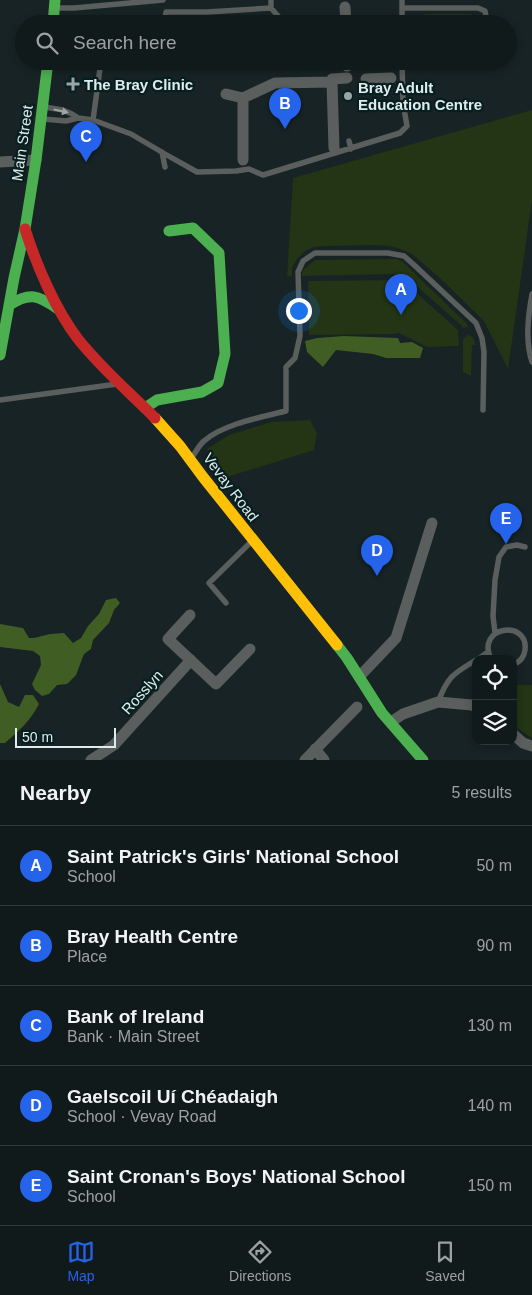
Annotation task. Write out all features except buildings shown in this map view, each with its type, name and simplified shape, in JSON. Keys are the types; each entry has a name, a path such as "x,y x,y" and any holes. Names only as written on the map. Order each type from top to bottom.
{"main road":[{"name":"Main Street","path":"0,355 25,229 47,70"},
{"path":"145,408 158,400 202,392 218,384 225,354 219,253 193,228 169,231"},
{"name":"Vevay Road","path":"25,229 32,251 60,310 77,338 191,458 203,477 346,658 382,712 423,760"},
{"path":"9,305 23,298 36,296 44,298 60,310"}],"street":[{"path":"346,7 346,15"},
{"path":"334,148 332,79 347,78"},
{"path":"366,79 392,78"},
{"path":"226,94 244,98 275,84 332,82"},
{"path":"243,160 244,98"},
{"path":"0,162 36,160"},
{"path":"359,677 396,638 432,523"},
{"path":"190,615 168,638 216,684 250,649"},
{"name":"Rosslyn","path":"91,760 114,745 191,660"},
{"path":"391,722 403,714 438,702 472,705"},
{"path":"305,760 358,707"},
{"path":"517,738 523,743 532,746"},
{"path":"315,749 324,760"}],"lane":[{"path":"55,4 74,8 163,0"},
{"path":"271,0 271,8 277,15"},
{"path":"402,0 402,15"},
{"path":"166,15 166,12 207,12 271,8"},
{"path":"402,8 478,8 485,11 486,15"},
{"path":"93,120 99,70"},
{"path":"42,113 66,121 78,118 93,120 132,134 197,172 249,169 263,175 400,133 406,126 402,104 402,70"},
{"path":"42,113 62,110 78,118"},
{"path":"349,141 351,149"},
{"path":"162,152 164,167"},
{"path":"191,458 203,441 220,431 286,411 286,367 295,358 300,336 298,272 303,261 315,253 388,253 404,256 413,264 476,323 482,338 484,352 483,410"},
{"path":"532,294 528,322 528,342 532,362"},
{"path":"0,400 119,384"},
{"path":"226,603 208,583 253,540"},
{"path":"496,633 493,616 495,580 499,557 506,547 517,545 525,547"},
{"path":"490,655 488,646 491,638 501,630 511,630 522,638 526,648 522,659 517,664"},
{"path":"438,702 451,676 472,663"}],"green space":[{"path":"424,14 473,15 424,15"},
{"path":"532,110 532,200 508,369 484,321 412,254 398,248 375,245 314,247 305,251 297,259 292,268 292,276 287,277 293,178"},
{"path":"397,259 403,262 468,327 463,328 404,275 302,276 302,271 315,260"},
{"path":"402,280 458,330 459,346 427,347 399,333 309,335 308,281"},
{"path":"468,335 472,337 475,343 475,345 472,345 471,376 463,372 463,339"},
{"path":"344,336 398,338 400,343 412,342 423,348 420,358 386,358 373,354 336,350 323,367 307,352 305,341"},
{"path":"310,420 317,433 314,450 224,478 207,449 229,435 271,422"},
{"path":"116,598 120,603 114,610 109,623 93,640 91,649 84,654 76,675 67,684 57,685 49,694 42,696 35,690 32,684 41,665 40,656 33,651 0,647 0,624 23,628 29,638 64,633 73,643 81,638 88,626 99,614 106,600"},
{"path":"0,684 8,702 19,707 25,695 33,695 39,704 28,720 5,743 0,743"},
{"path":"517,685 532,685 532,738 517,728"}],"traffic: fast":[{"path":"54,15 55,0"},
{"path":"0,355 25,229 47,70"},
{"path":"145,408 157,400 202,392 218,383 225,354 219,253 193,228 169,231"},
{"path":"9,305 23,298 34,297 58,309"},
{"path":"337,645 382,713 423,760"}],"traffic: slow":[{"path":"155,418 180,446 337,645"}],"traffic: jam":[{"path":"25,229 47,286 78,339 115,380 155,418"}],"place":[{"name":"The Bray Clinic","path":"73,84"},
{"name":"Bray Adult Education Centre","path":"348,96"},
{"name":"Bray Health Centre","path":"285,129"},
{"name":"Bank of Ireland","path":"86,162"},
{"name":"Saint Patrick's Girls' National School","path":"401,315"},
{"name":"Saint Cronan's Boys' National School","path":"506,544"},
{"name":"Gaelscoil Uí Chéadaigh","path":"377,576"}]}
